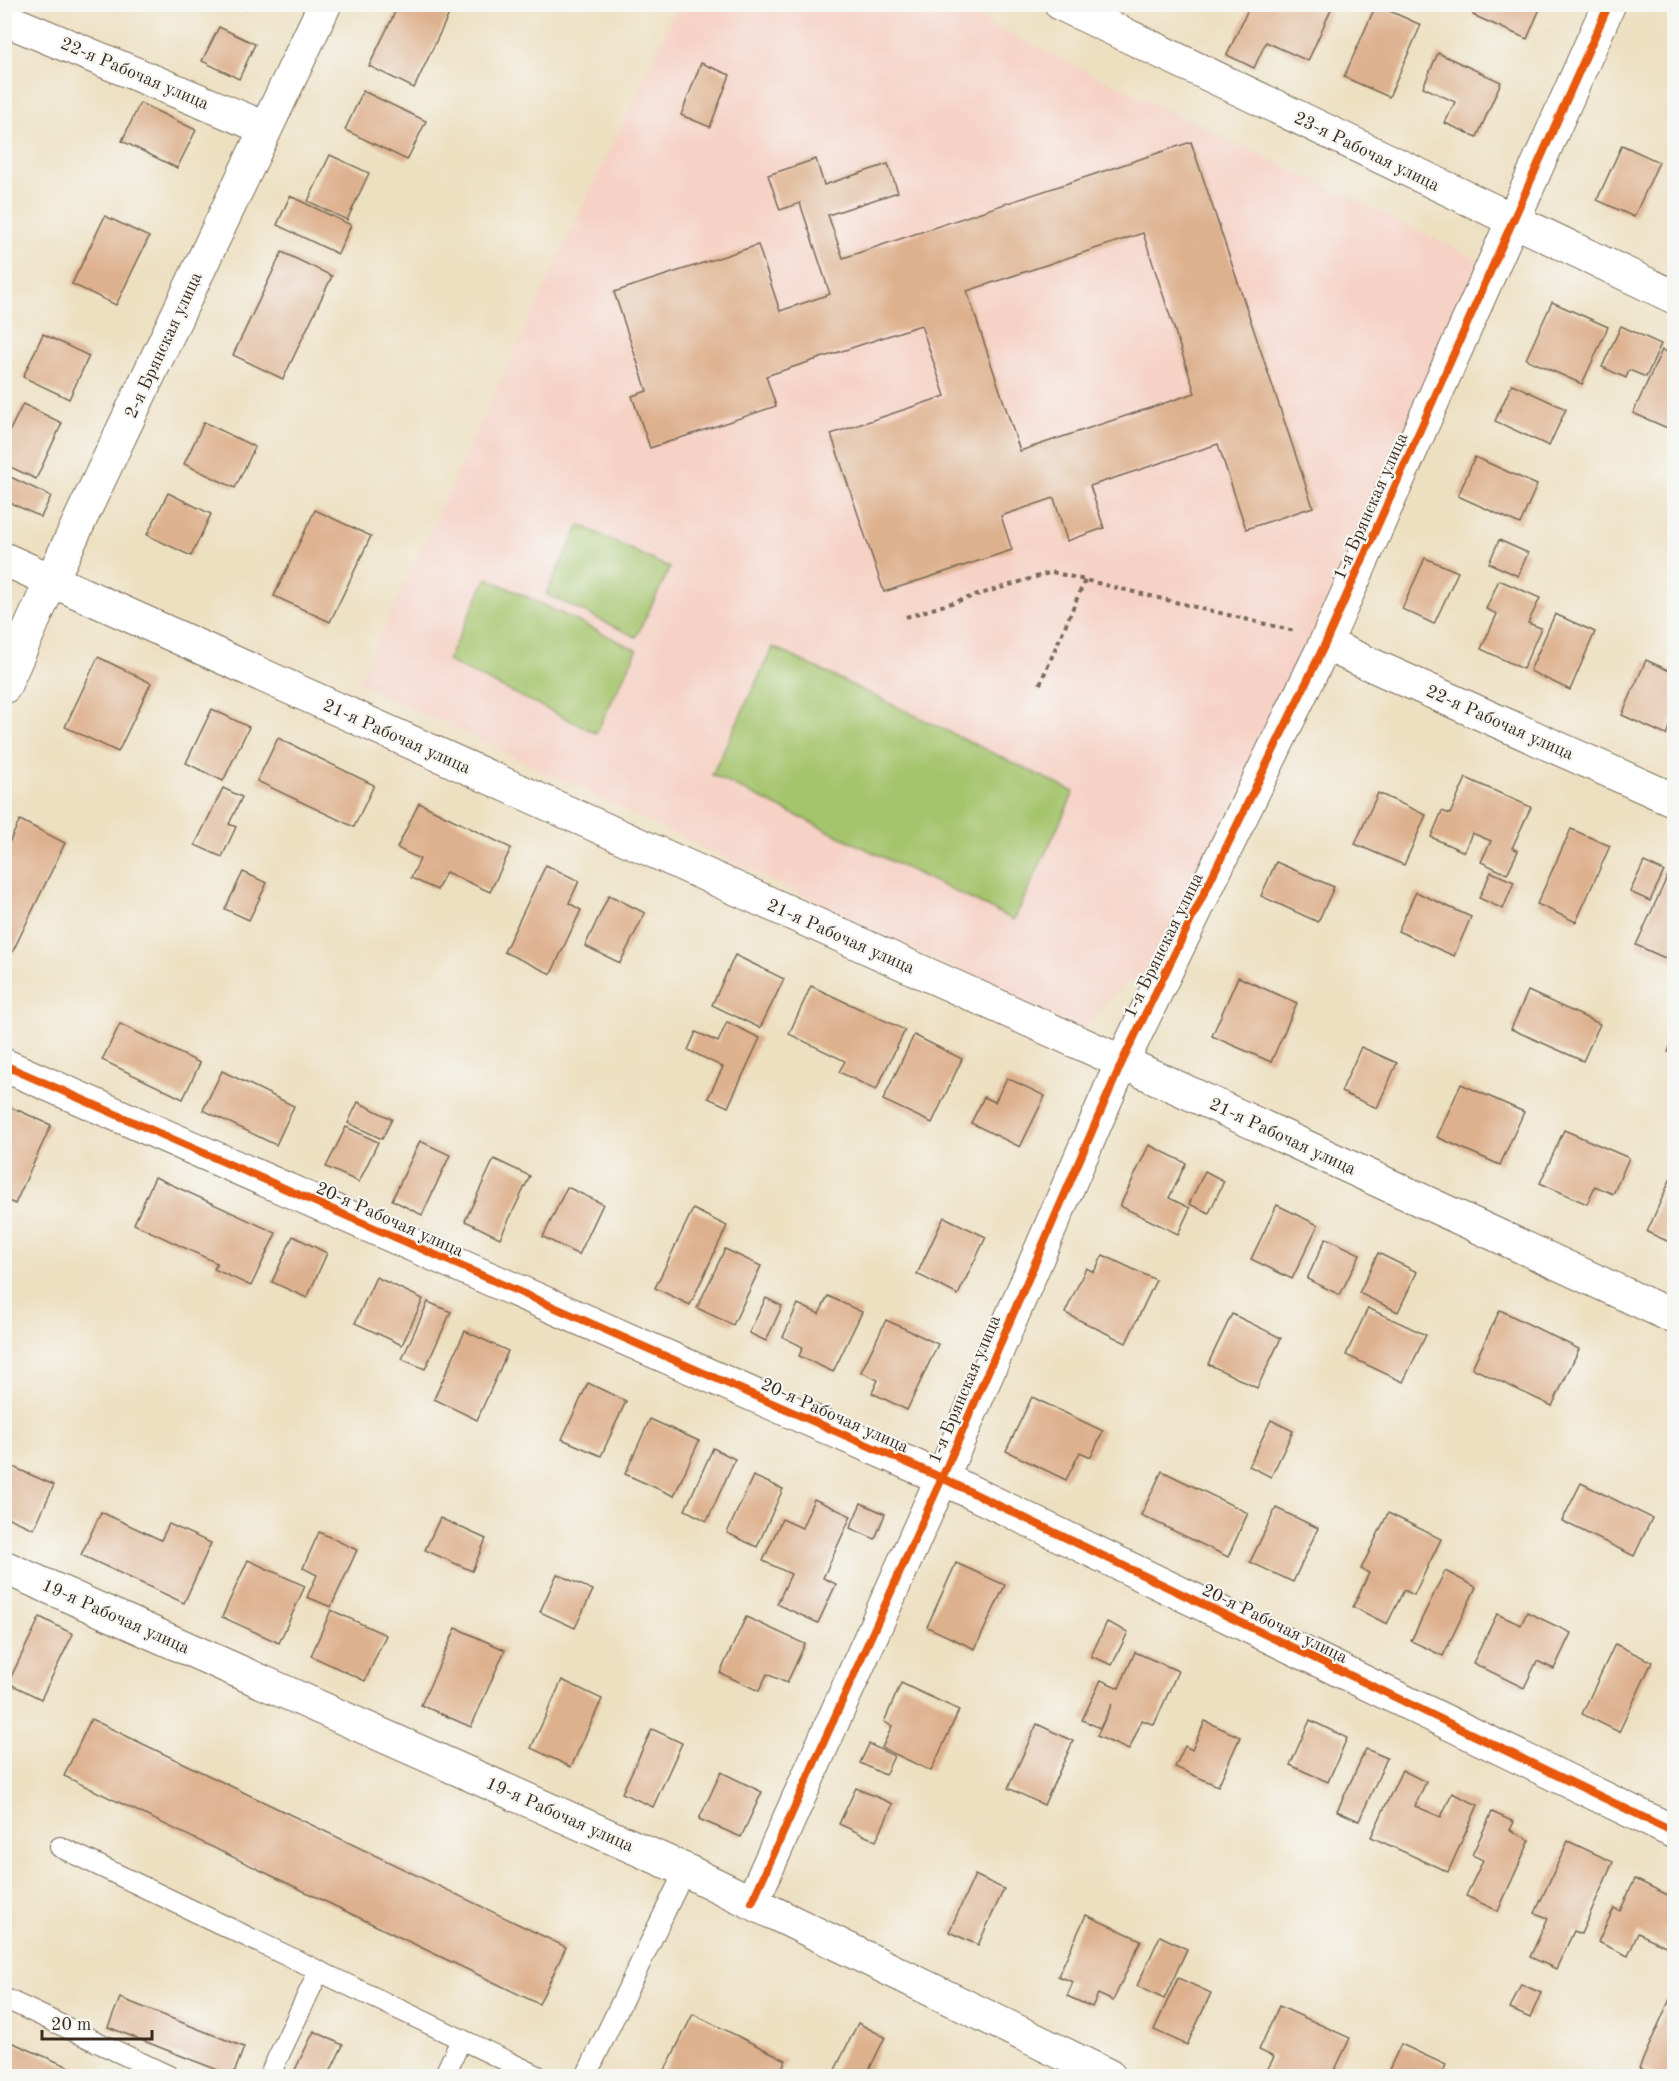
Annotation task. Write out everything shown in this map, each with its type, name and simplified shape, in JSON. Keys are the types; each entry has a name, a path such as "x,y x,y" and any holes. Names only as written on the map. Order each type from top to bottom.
{"street":[{"name":"2-я Брянская улица","path":"4,687 51,581 325,4"},
{"name":"23-я Рабочая улица","path":"1061,4 1674,297"},
{"name":"1-я Брянская улица","path":"752,1902 942,1478 1122,1062 1325,644 1609,4"},
{"name":"22-я Рабочая улица","path":"4,19 265,128"},
{"name":"21-я Рабочая улица","path":"4,559 1122,1062 1674,1317"},
{"name":"22-я Рабочая улица","path":"1325,644 1674,800"},
{"name":"20-я Рабочая улица","path":"4,1065 942,1478 1674,1832"},
{"name":"19-я Рабочая улица","path":"4,1567 685,1870 1109,2076"}],"lane":[{"path":"60,1847 538,2076"},
{"path":"586,2076 685,1870"},
{"path":"269,2076 319,1971"},
{"path":"4,1998 169,2076"},
{"path":"444,2076 461,2040"}],"path":[{"path":"906,617 1053,572 1312,636 1325,644"},
{"path":"1040,684 1085,580"}],"shaded area":[{"path":"678,5 950,5 1483,262 1313,635 1158,963 1115,992 1084,1031 358,682"}],"green space":[{"path":"580,525 670,568 636,637 546,594"},
{"path":"487,578 637,650 596,733 447,661"},
{"path":"773,647 1074,792 1014,920 712,775"}],"building":[{"path":"234,4 249,4 246,10"},
{"path":"399,4 429,4 449,14 414,88 369,66"},
{"path":"1478,4 1542,4 1527,39 1473,15"},
{"path":"1250,5 1333,5 1308,61 1266,42 1254,68 1227,55"},
{"path":"1376,5 1421,25 1389,97 1344,77"},
{"path":"219,27 255,44 239,79 202,61"},
{"path":"1438,53 1501,82 1477,137 1445,123 1455,102 1423,87"},
{"path":"701,63 730,75 710,127 681,115"},
{"path":"363,91 426,121 407,160 345,130"},
{"path":"140,103 196,130 177,168 122,141"},
{"path":"1191,142 1313,507 1246,529 1218,444 1090,486 1104,528 1067,541 1054,498 1001,516 1012,550 884,592 831,434 945,396 921,325 766,376 776,406 650,448 632,396 647,391 614,292 758,245 780,311 830,294 800,203 780,210 768,175 816,159 824,185 888,164 898,192 828,215 843,258","holes":["1143,233 1195,393 1020,451 967,291"]},
{"path":"1622,145 1659,162 1634,217 1597,200"},
{"path":"330,155 369,173 347,220 308,201"},
{"path":"290,196 351,225 338,254 277,225"},
{"path":"105,216 149,237 116,305 72,284"},
{"path":"282,252 332,276 283,379 233,355"},
{"path":"1552,302 1608,327 1582,384 1526,359"},
{"path":"1621,326 1661,344 1646,377 1629,370 1626,378 1602,367"},
{"path":"43,334 89,356 69,399 23,377"},
{"path":"1662,350 1674,355 1674,425 1672,430 1633,413"},
{"path":"1512,384 1566,409 1549,446 1495,421"},
{"path":"23,404 62,423 36,479 4,464 4,442"},
{"path":"204,422 255,447 235,488 184,464"},
{"path":"1475,457 1537,485 1520,524 1458,496"},
{"path":"4,474 51,496 41,517 4,500"},
{"path":"168,493 211,514 191,556 147,535"},
{"path":"315,510 371,536 330,622 274,596"},
{"path":"1499,540 1528,553 1518,576 1489,563"},
{"path":"1425,558 1458,572 1434,624 1402,609"},
{"path":"1499,580 1540,598 1528,623 1541,628 1523,669 1481,649 1497,614 1486,609"},
{"path":"1555,614 1595,632 1570,690 1530,671"},
{"path":"98,657 151,683 118,752 65,727"},
{"path":"1646,660 1674,673 1674,715 1666,735 1622,715"},
{"path":"212,709 249,727 223,781 186,763"},
{"path":"278,738 374,785 354,827 257,781"},
{"path":"1466,778 1531,807 1512,848 1518,851 1507,874 1481,862 1491,841 1472,833 1464,852 1431,837 1442,811 1450,814"},
{"path":"223,788 242,797 229,824 236,827 222,857 195,845"},
{"path":"1378,793 1426,815 1404,865 1355,844"},
{"path":"419,803 511,848 490,892 446,872 437,890 411,878 420,859 397,848"},
{"path":"20,820 65,843 12,953 4,949 4,853"},
{"path":"1571,829 1610,846 1576,922 1537,904"},
{"path":"1276,862 1334,887 1318,922 1261,896"},
{"path":"1644,862 1664,871 1650,901 1630,892"},
{"path":"546,865 579,881 569,903 581,910 551,974 504,952"},
{"path":"243,872 267,883 249,920 225,909"},
{"path":"1491,872 1514,882 1503,909 1479,898"},
{"path":"1669,873 1674,876 1674,962 1636,945"},
{"path":"1416,892 1471,917 1454,956 1398,931"},
{"path":"609,895 645,913 620,963 585,946"},
{"path":"735,955 784,979 760,1028 712,1005"},
{"path":"1238,977 1297,1003 1271,1062 1212,1036"},
{"path":"811,986 905,1030 876,1090 839,1072 845,1061 789,1034"},
{"path":"1528,991 1600,1024 1583,1061 1511,1029"},
{"path":"727,1022 760,1038 728,1107 708,1098 723,1067 688,1050 696,1032 718,1042"},
{"path":"120,1024 200,1063 183,1099 102,1060"},
{"path":"914,1035 962,1059 932,1123 883,1100"},
{"path":"1674,1036 1674,1055 1668,1052"},
{"path":"1361,1047 1397,1063 1377,1108 1341,1092"},
{"path":"222,1071 294,1106 276,1145 203,1110"},
{"path":"1007,1078 1045,1096 1020,1147 971,1123 984,1097 995,1102"},
{"path":"1461,1084 1524,1112 1500,1165 1437,1137"},
{"path":"358,1102 392,1119 382,1139 348,1123"},
{"path":"4,1104 51,1125 15,1204 4,1199"},
{"path":"346,1127 378,1142 359,1182 326,1167"},
{"path":"1564,1130 1629,1158 1613,1194 1595,1186 1587,1204 1540,1183"},
{"path":"420,1141 450,1155 422,1215 392,1200"},
{"path":"1149,1145 1186,1163 1169,1198 1190,1208 1178,1234 1120,1206"},
{"path":"494,1159 530,1176 500,1238 465,1221"},
{"path":"1205,1171 1224,1181 1209,1213 1189,1204"},
{"path":"1674,1171 1674,1244 1647,1232"},
{"path":"155,1177 276,1233 251,1286 214,1269 217,1263 134,1224"},
{"path":"567,1187 603,1204 579,1255 543,1237"},
{"path":"1277,1205 1318,1225 1292,1279 1251,1259"},
{"path":"693,1209 727,1226 690,1305 655,1288"},
{"path":"944,1217 986,1237 958,1295 917,1274"},
{"path":"293,1236 327,1253 307,1298 272,1282"},
{"path":"1326,1238 1360,1254 1340,1295 1307,1279"},
{"path":"725,1249 761,1266 733,1325 697,1308"},
{"path":"1378,1253 1417,1272 1398,1312 1359,1293"},
{"path":"1103,1255 1156,1280 1126,1343 1065,1313 1086,1268 1094,1272"},
{"path":"376,1277 423,1299 402,1345 355,1323"},
{"path":"828,1296 862,1312 833,1372 799,1356 803,1347 783,1337 798,1304 819,1314"},
{"path":"766,1298 782,1306 766,1341 749,1333"},
{"path":"428,1302 451,1312 425,1369 402,1359"},
{"path":"1368,1308 1426,1335 1403,1382 1346,1355"},
{"path":"1500,1310 1579,1349 1552,1406 1472,1368"},
{"path":"1232,1314 1281,1338 1257,1388 1208,1364"},
{"path":"886,1320 938,1344 907,1410 872,1393 878,1380 861,1372"},
{"path":"465,1331 508,1351 477,1420 434,1399"},
{"path":"588,1383 626,1401 601,1456 562,1439"},
{"path":"1032,1397 1103,1431 1091,1457 1080,1452 1066,1480 1006,1451"},
{"path":"650,1419 699,1441 674,1496 625,1474"},
{"path":"1271,1420 1293,1431 1271,1477 1249,1466"},
{"path":"713,1448 735,1459 707,1521 685,1510"},
{"path":"4,1463 54,1485 34,1529 4,1516"},
{"path":"1162,1471 1248,1513 1228,1557 1141,1515"},
{"path":"753,1476 783,1489 757,1547 727,1533"},
{"path":"1581,1483 1652,1518 1634,1556 1562,1521"},
{"path":"814,1499 851,1516 823,1578 836,1584 818,1623 777,1604 791,1574 763,1561 782,1519 802,1528"},
{"path":"861,1503 885,1514 875,1539 850,1528"},
{"path":"1276,1508 1318,1528 1293,1582 1250,1562"},
{"path":"101,1512 161,1540 169,1524 211,1543 184,1603 81,1555"},
{"path":"1388,1513 1441,1539 1414,1595 1404,1590 1387,1624 1353,1607 1369,1573 1361,1569"},
{"path":"440,1518 486,1539 472,1571 425,1550"},
{"path":"319,1532 357,1550 331,1607 307,1597 317,1575 303,1568"},
{"path":"248,1560 305,1586 279,1643 222,1617"},
{"path":"956,1563 1005,1585 975,1649 927,1627"},
{"path":"1445,1571 1476,1587 1443,1656 1411,1641"},
{"path":"557,1574 593,1590 575,1628 540,1612"},
{"path":"331,1610 386,1635 365,1681 311,1656"},
{"path":"1527,1612 1571,1633 1554,1669 1537,1661 1524,1688 1473,1663 1497,1614 1521,1625"},
{"path":"40,1617 73,1634 41,1699 8,1683"},
{"path":"746,1617 805,1644 787,1683 767,1674 759,1691 720,1673"},
{"path":"1107,1622 1128,1632 1112,1665 1091,1656"},
{"path":"456,1628 505,1650 471,1727 421,1705"},
{"path":"1615,1644 1652,1662 1619,1732 1582,1714"},
{"path":"1135,1652 1178,1671 1154,1725 1142,1720 1129,1750 1097,1736 1112,1704 1100,1728 1082,1720 1101,1680 1119,1688"},
{"path":"562,1680 602,1699 571,1767 531,1748"},
{"path":"901,1683 959,1710 931,1771 882,1748 892,1726 884,1722"},
{"path":"91,1719 566,1947 539,2004 64,1776"},
{"path":"1310,1720 1347,1738 1328,1782 1290,1765"},
{"path":"1205,1721 1240,1737 1218,1786 1175,1767 1185,1746 1192,1750"},
{"path":"1037,1724 1073,1741 1044,1805 1008,1788"},
{"path":"652,1729 682,1743 653,1807 622,1793"},
{"path":"869,1744 894,1756 885,1775 860,1763"},
{"path":"1366,1749 1387,1758 1359,1821 1337,1811"},
{"path":"1402,1770 1426,1782 1415,1806 1441,1817 1452,1793 1478,1805 1448,1872 1371,1837"},
{"path":"721,1772 762,1792 741,1837 699,1819"},
{"path":"856,1788 893,1804 876,1841 839,1824"},
{"path":"1492,1812 1514,1822 1510,1830 1530,1840 1498,1911 1466,1896 1483,1860 1472,1855"},
{"path":"1568,1841 1613,1862 1581,1934 1574,1931 1556,1969 1530,1957 1548,1918 1535,1913"},
{"path":"975,1875 1004,1889 978,1945 949,1932"},
{"path":"1635,1879 1674,1898 1674,1950 1638,1933 1628,1956 1598,1942 1614,1908 1620,1911"},
{"path":"1086,1915 1141,1940 1113,2001 1098,1994 1092,2007 1067,1996 1073,1982 1058,1976"},
{"path":"1160,1936 1187,1949 1164,1999 1137,1986"},
{"path":"1178,1978 1211,1993 1187,2045 1154,2030"},
{"path":"1521,1984 1541,1993 1530,2018 1510,2009"},
{"path":"1674,1990 1674,2076 1658,2076 1639,2068"},
{"path":"120,1998 244,2047 233,2076 108,2027"},
{"path":"1279,2006 1350,2038 1332,2076 1270,2076 1265,2074 1274,2057 1259,2050"},
{"path":"693,2014 786,2060 778,2076 662,2076"},
{"path":"858,2023 885,2037 866,2076 832,2076"},
{"path":"314,2031 343,2045 328,2076 292,2076"},
{"path":"4,2039 90,2076 4,2076"},
{"path":"1401,2044 1446,2065 1441,2076 1386,2076"}],"cycle path":[{"path":"752,1902 942,1478 1122,1062 1325,644 1609,4"},
{"path":"4,1065 942,1478 1674,1832"}]}
